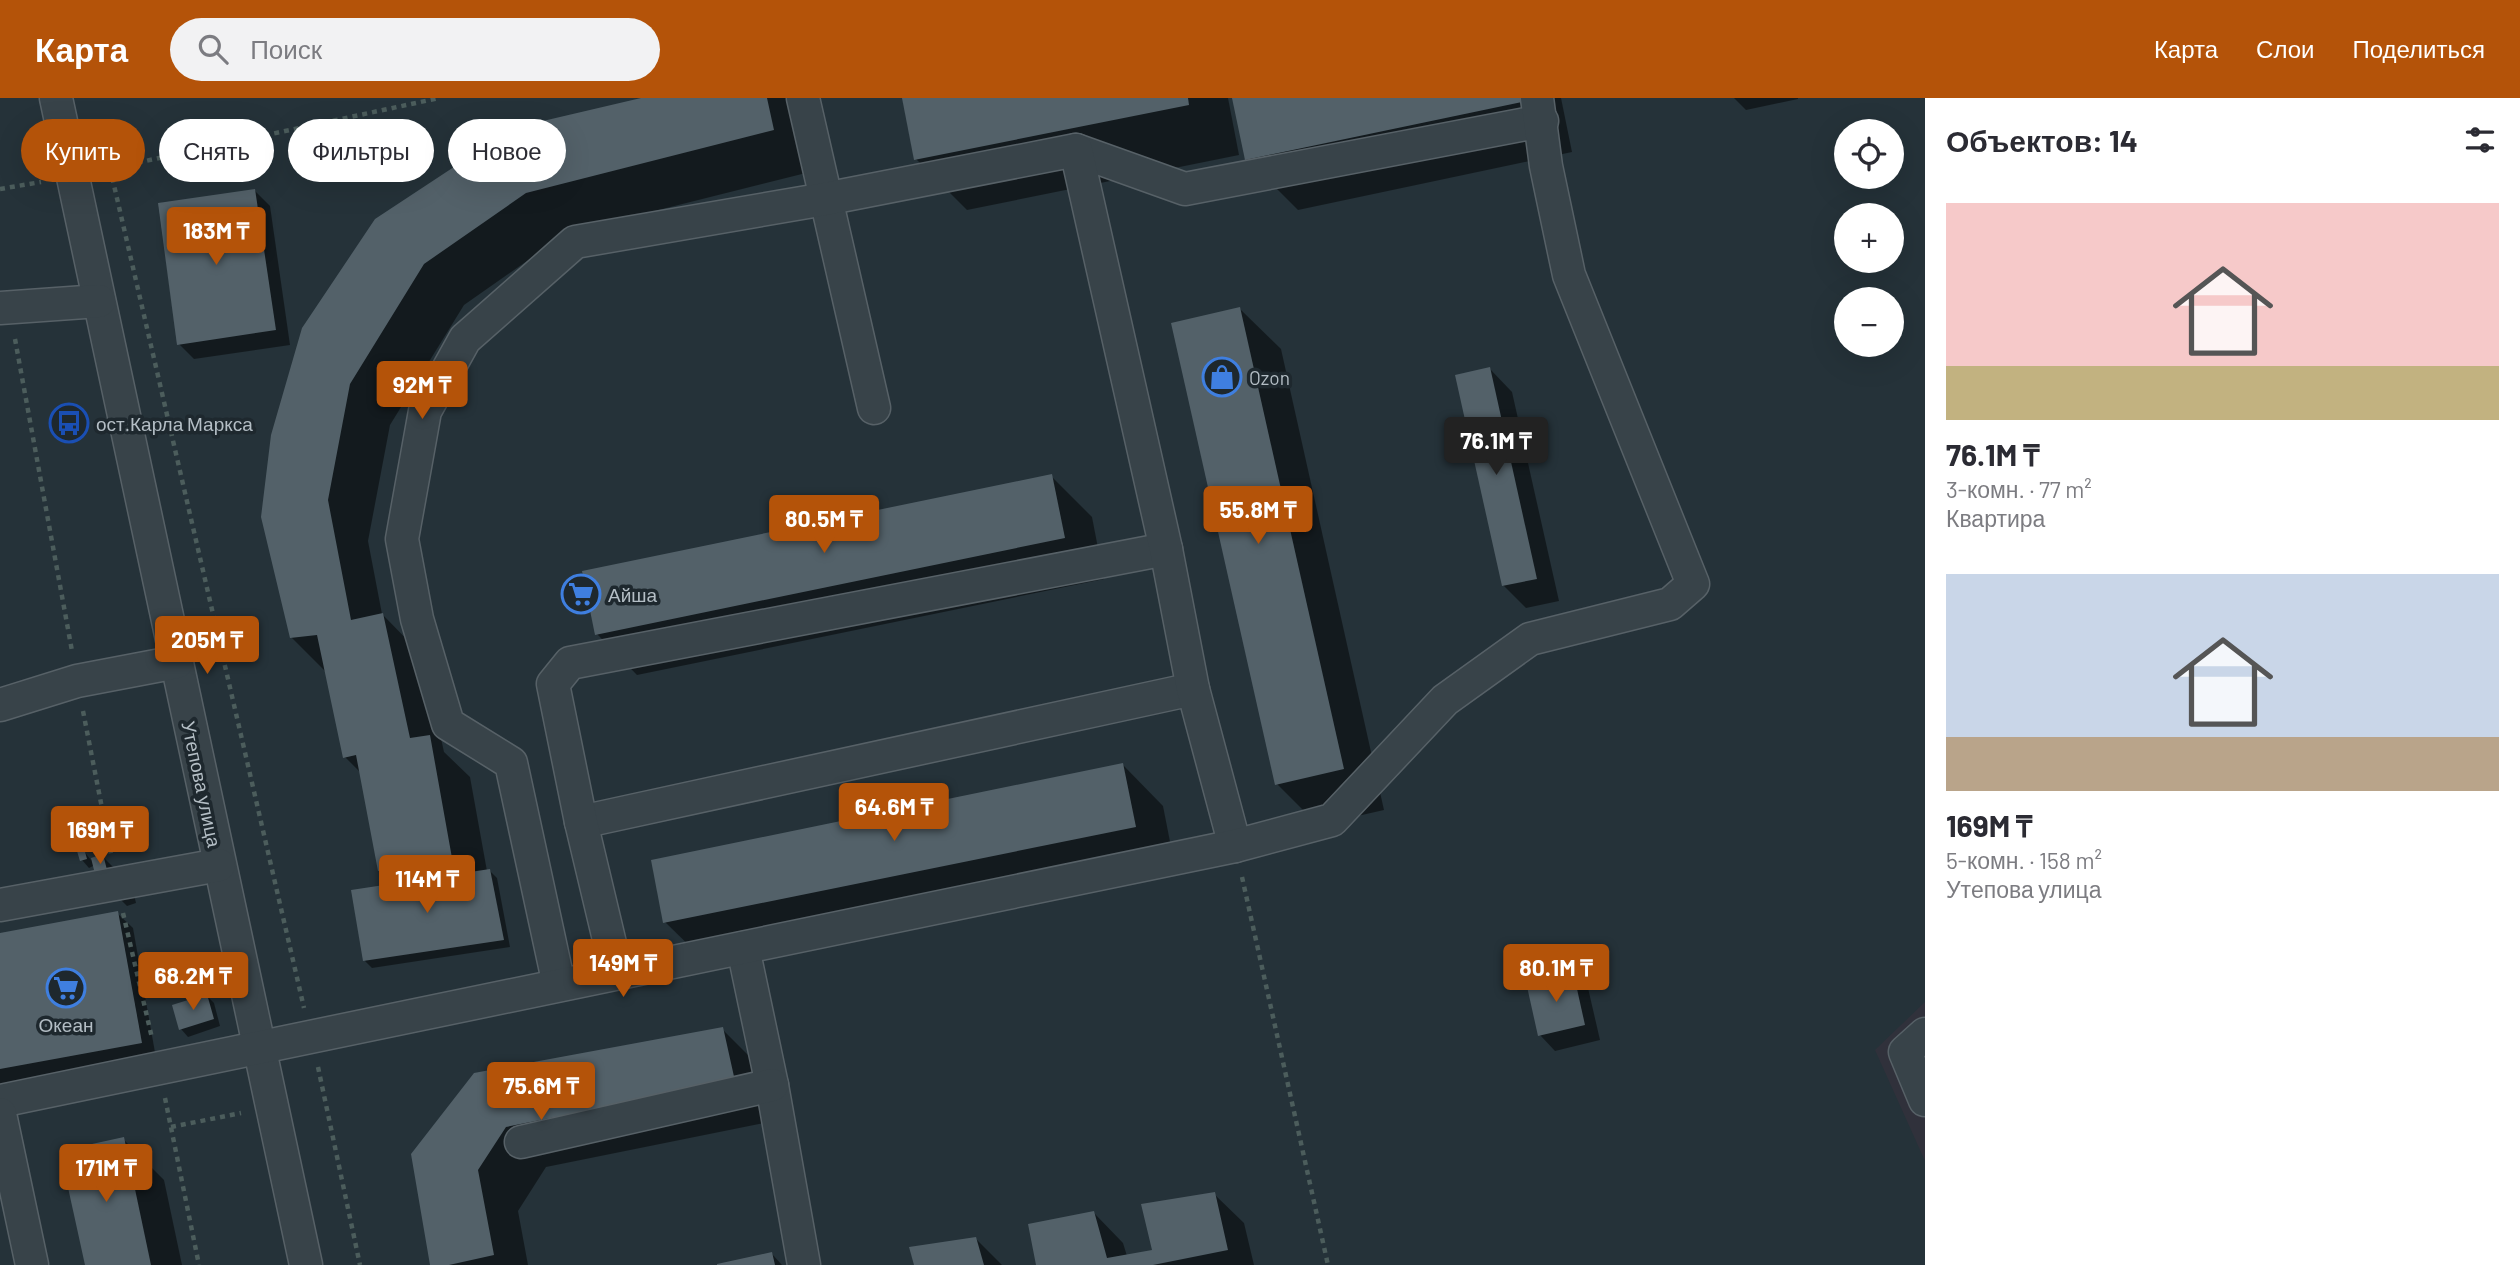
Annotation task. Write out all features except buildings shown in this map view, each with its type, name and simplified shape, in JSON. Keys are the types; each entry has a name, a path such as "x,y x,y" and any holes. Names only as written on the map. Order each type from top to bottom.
{"street":[{"name":"Утепова улица","path":"56,98 60,119"},
{"path":"803,98 874,408"},
{"path":"0,1101 1235,846 1332,820 1445,700 1530,639 1670,604 1693,584 1569,275 1546,166 1539,109 1185,188 1076,150 825,199 575,242 465,339 425,411 402,539 417,619 448,723 511,763 559,985"},
{"path":"1076,150 1166,549 1193,689 1235,846"},
{"name":"Утепова улица","path":"73,182 306,1265"},
{"path":"0,309 99,301"},
{"path":"617,973 581,822 553,684 570,663 1166,549"},
{"path":"0,705 77,681 177,662"},
{"path":"581,822 1193,689"},
{"path":"0,905 219,865"},
{"path":"743,948 772,1085 804,1265"},
{"path":"1925,1034 1905,1052 1925,1100"},
{"path":"521,1142 772,1085"},
{"path":"0,1114 32,1265"}],"path":[{"path":"145,161 439,98"},
{"path":"0,189 39,182"},
{"path":"113,182 311,1037 360,1265"},
{"path":"1235,846 1328,1265"},
{"path":"159,1068 199,1265"},
{"path":"171,1128 245,1112"}],"shaded area":[{"path":"1925,1002 1925,1161 1875,1050"}],"place":[{"name":"Ozon","path":"1222,377"},
{"name":"ост.Карла Маркса","path":"69,423"},
{"name":"Айша","path":"581,594"},
{"name":"Океан","path":"66,988"}]}
